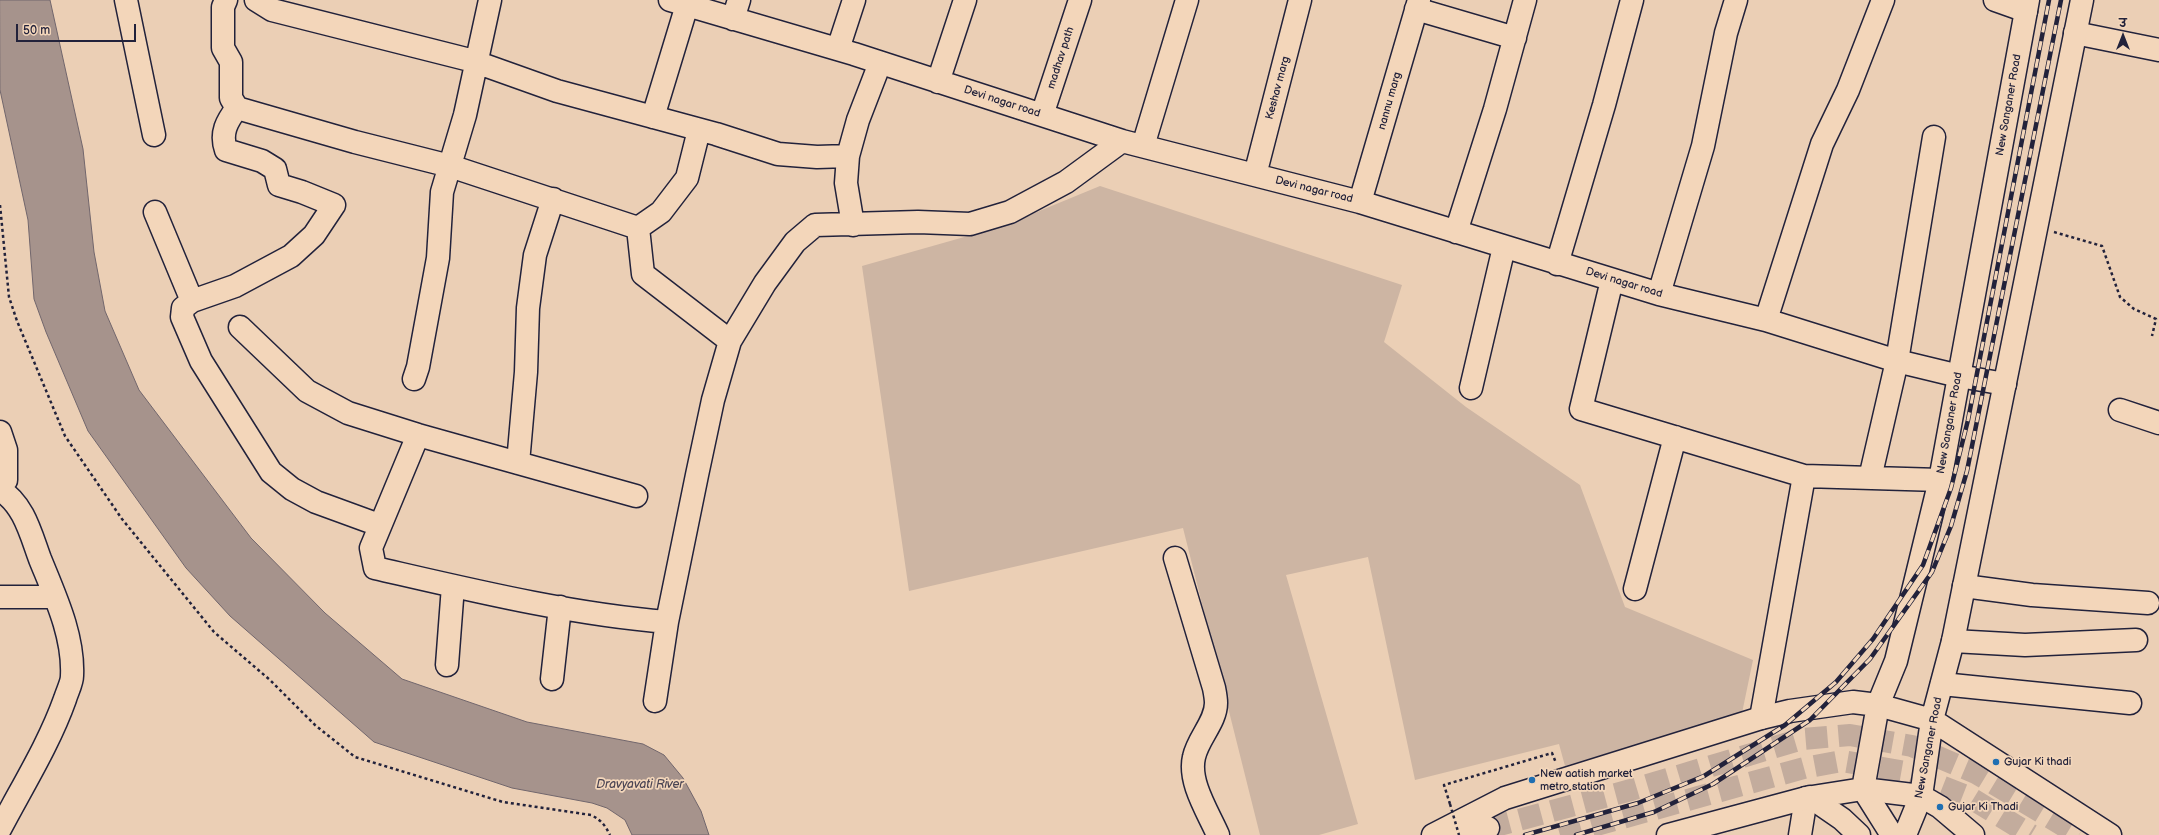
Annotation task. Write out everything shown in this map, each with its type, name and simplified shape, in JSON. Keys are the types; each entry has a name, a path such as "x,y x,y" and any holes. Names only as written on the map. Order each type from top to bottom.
{"street":[{"path":"126,0 154,135"},
{"path":"226,0 223,7 223,48 231,62 231,98 237,108 355,142 450,166 638,228"},
{"path":"256,0 272,10 306,8 476,62 557,91 699,130 778,154 817,157 848,156"},
{"path":"414,378 418,367 438,258 442,192 465,115 490,0"},
{"path":"838,49 854,0"},
{"path":"938,82 965,0"},
{"name":"madhav path","path":"1042,115 1080,0"},
{"path":"1143,146 1187,0"},
{"name":"Keshav marg","path":"1255,175 1300,0"},
{"path":"1456,232 1515,38 1525,0"},
{"path":"1557,264 1604,105 1632,0"},
{"path":"1660,294 1703,146 1726,33 1736,0"},
{"path":"1766,320 1822,144 1848,90 1883,0"},
{"path":"1995,0 2027,6"},
{"name":"New Sanganer Road","path":"1904,835 1921,796 1932,720 1953,641 2082,0"},
{"path":"652,117 678,2"},
{"name":"Devi nagar road","path":"678,2 736,9 838,49 1122,141 1360,202 1557,264 1660,294 1766,320 1896,361 1959,376 2005,384"},
{"path":"1417,5 1515,38"},
{"name":"nannu marg","path":"1360,202 1417,5"},
{"name":"New Sanganer Road","path":"1863,789 1878,705 1896,661 1940,480 2027,6"},
{"path":"2075,33 2159,50"},
{"path":"853,225 846,183 848,156 858,120 880,63"},
{"path":"237,108 226,122 223,142 226,150 262,161 275,169 279,185 302,192 334,205 314,235 291,256 235,286 192,301 182,308 182,317 201,361 271,472 292,489 316,502 379,525"},
{"path":"638,228 661,212 687,178 699,130"},
{"path":"1870,478 1896,361 1934,137"},
{"path":"655,701 667,622 713,400 730,341 765,283 795,242 815,225 918,222 970,224 1003,214 1066,182 1122,141"},
{"path":"518,463 526,372 528,308 535,255 553,199"},
{"path":"155,212 192,301"},
{"path":"638,228 643,274 730,341"},
{"path":"1471,388 1504,247"},
{"path":"1612,280 1580,409 1804,476 1940,480"},
{"path":"240,327 307,390 348,413 418,435 636,496"},
{"path":"2120,410 2159,423"},
{"path":"0,432 6,450 6,480 0,483"},
{"path":"418,435 370,548 375,568 453,586 619,618 667,622"},
{"path":"1635,589 1675,438"},
{"path":"1761,718 1804,476"},
{"path":"0,490 9,495 22,513 55,597 67,633 71,654 72,677 59,716 0,829"},
{"path":"1175,558 1214,688 1216,704 1212,719 1199,742 1196,753 1194,775 1218,835"},
{"path":"447,665 453,586"},
{"path":"1964,586 2032,595 2148,603"},
{"path":"0,597 55,597"},
{"path":"552,679 560,607"},
{"path":"1953,641 2025,645 2136,640"},
{"path":"1942,684 2130,703"},
{"path":"1433,835 1505,798 1761,718 1790,711 1854,702 1878,705 1932,720 2110,835"},
{"path":"1863,789 1892,835"},
{"path":"1668,835 1808,797 1863,789 1921,796 1940,807 1973,835"},
{"path":"1800,835 1808,797"},
{"path":"1808,797 1842,819 1859,835"},
{"path":"1462,835 1488,828"}],"path":[{"path":"0,205 9,297 17,321 65,436 122,519 214,632 270,680 315,725 355,757 503,802 591,815 599,819 605,825 610,835"},
{"path":"2036,227 2102,246 2120,297 2134,309 2156,319 2152,336"},
{"path":"1459,835 1444,785 1552,753 1562,780"}],"shaded area":[{"path":"1100,186 1402,285 1384,342 1466,407 1580,485 1625,607 1753,660 1742,713 1565,766 1559,744 1415,780 1368,557 1286,575 1358,824 1319,835 1260,835 1183,528 909,591 862,266 1003,226"}],"water":[{"name":"Dravyavati River","path":"0,0 50,0 83,149 94,252 105,311 139,390 251,538 325,613 402,679 527,722 643,744 664,755 683,778 701,811 709,835 632,835 625,820 607,808 592,803 512,788 374,742 230,616 186,568 88,431 46,332 34,299 28,220 0,90"}],"tunnel":[{"path":"1488,828 1631,790 1802,739 1850,735 1912,746 1976,773 2079,835"},
{"path":"1560,835 1804,768 1842,761 1905,772 1969,797 2031,835"}],"railway":[{"path":"1525,835 1638,803 1704,776 1785,725 1836,682 1873,639 1923,565 1951,488 1968,420 2049,0"},
{"path":"1576,835 1654,812 1713,784 1810,720 1870,659 1932,572 1951,526 1967,471 2061,0"}],"place":[{"name":"Gujar Ki thadi","path":"1996,762"},
{"name":"New aatish market metro station","path":"1532,780"},
{"name":"Gujar Ki Thadi","path":"1940,807"}]}
